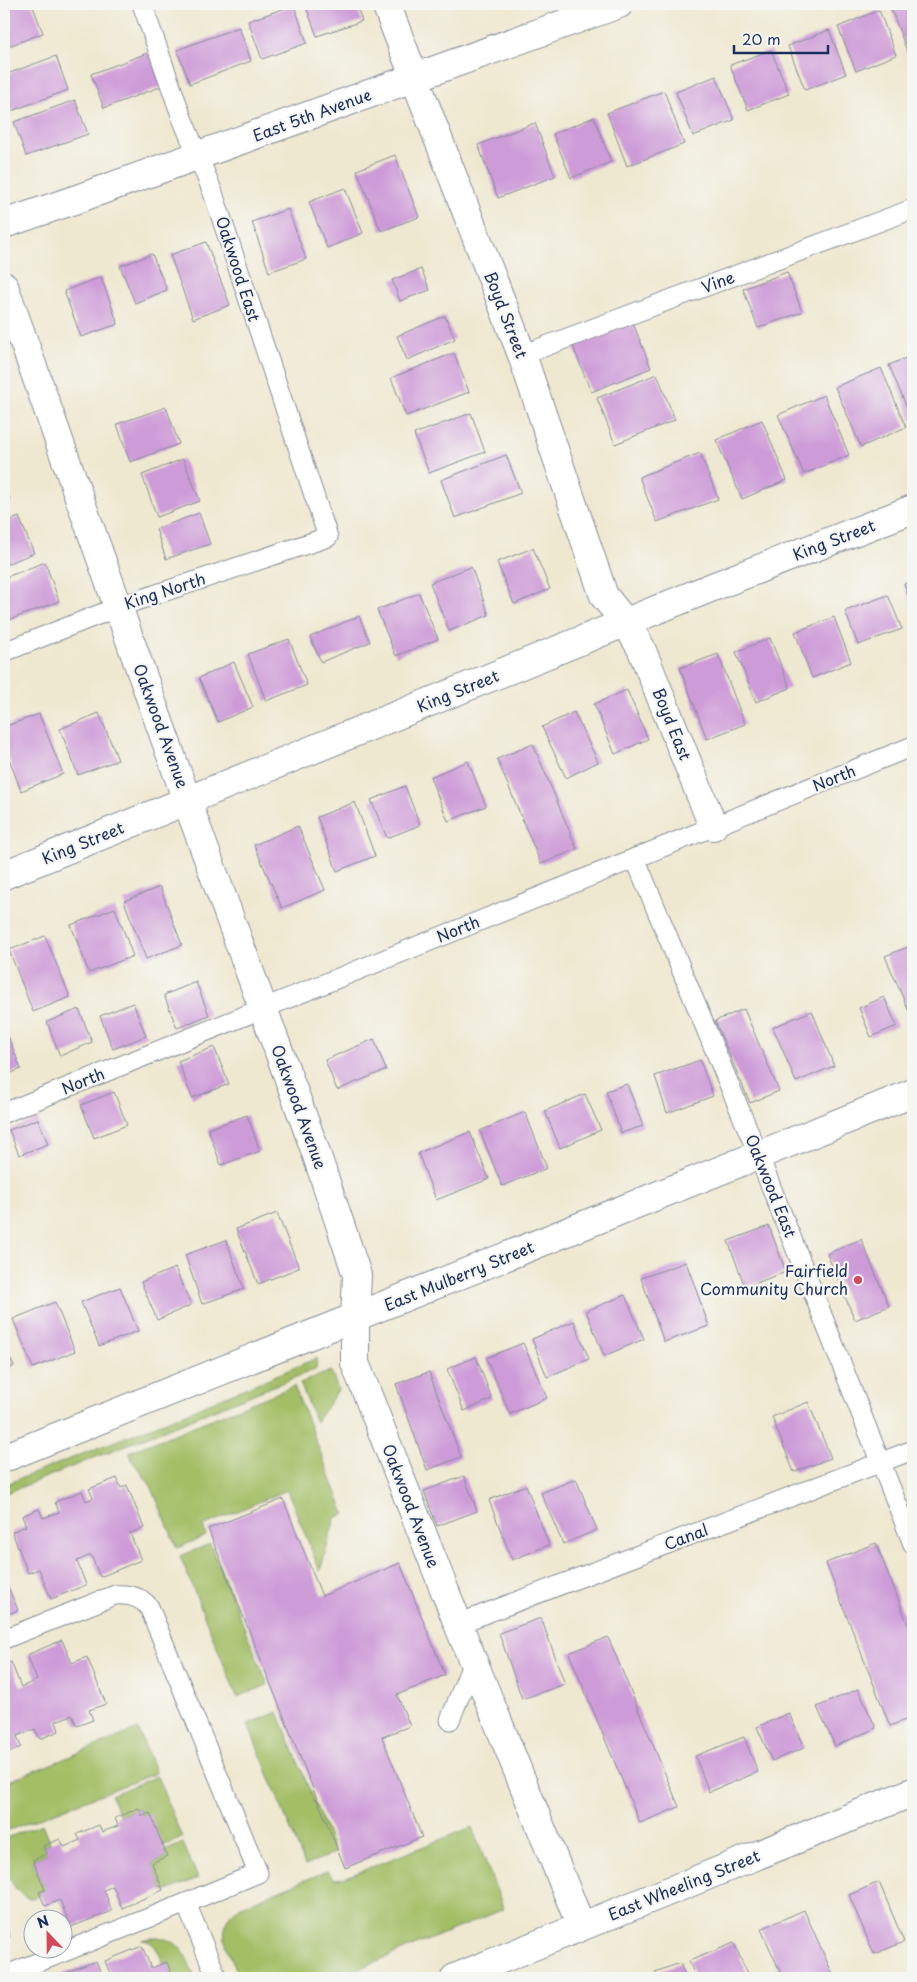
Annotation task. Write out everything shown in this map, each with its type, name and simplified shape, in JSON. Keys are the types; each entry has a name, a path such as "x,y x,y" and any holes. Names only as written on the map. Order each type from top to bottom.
{"street":[{"name":"Boyd Street","path":"386,4 522,354 604,596 626,623"},
{"name":"East 5th Avenue","path":"4,224 619,4"},
{"name":"Oakwood Avenue","path":"4,286 187,800 314,1147 357,1276 355,1362 473,1662 581,1926"},
{"name":"King Street","path":"4,875 714,586 913,509"},
{"name":"Boyd East","path":"626,623 641,648 713,826"},
{"name":"East Mulberry Street","path":"4,1458 913,1093"},
{"name":"East Wheeling Street","path":"455,1978 913,1792"}],"lane":[{"name":"Oakwood East","path":"142,4 182,118 212,190 328,537"},
{"name":"Vine","path":"522,354 913,209"},
{"name":"King North","path":"4,652 118,607 328,537"},
{"name":"North","path":"4,1113 913,746"},
{"name":"Oakwood East","path":"635,858 758,1154 913,1544"},
{"name":"Canal","path":"458,1624 913,1450"},
{"path":"4,1639 115,1595 125,1595 143,1600 148,1607 258,1874 4,1976"},
{"path":"450,1720 473,1662"},
{"path":"186,1903 217,1978"}],"green space":[{"path":"317,1358 316,1369 4,1494 4,1485 171,1419"},
{"path":"331,1371 338,1390 316,1422 300,1383"},
{"path":"294,1386 345,1514 335,1518 320,1571 287,1490 203,1526 206,1536 177,1548 151,1486 133,1462 129,1452"},
{"path":"210,1544 268,1685 237,1697 180,1556"},
{"path":"278,1712 335,1853 305,1865 248,1724"},
{"path":"138,1729 156,1773 4,1832 4,1783"},
{"path":"157,1776 182,1838 163,1846 142,1816 139,1808 120,1816 111,1795"},
{"path":"42,1824 50,1843 43,1846 47,1854 33,1860 45,1889 39,1892 40,1895 33,1898 21,1894 11,1881 4,1860 4,1839"},
{"path":"472,1827 504,1909 336,1978 240,1978 228,1949 224,1931 226,1922 241,1906 327,1871 335,1879 344,1878"},
{"path":"183,1843 198,1878 167,1891 163,1890 152,1863 167,1856 165,1851"},
{"path":"156,1937 172,1941 182,1950 195,1978 173,1978 167,1962 163,1963 156,1948 150,1942 142,1940"}],"building":[{"path":"19,4 32,4 43,33 4,48 4,9"},
{"path":"305,4 356,4 362,21 317,36"},
{"path":"913,4 913,58 910,59 890,6"},
{"path":"294,5 307,43 262,59 248,21"},
{"path":"879,10 896,55 856,71 838,27"},
{"path":"239,27 251,61 190,84 177,50"},
{"path":"829,30 846,74 805,90 788,46"},
{"path":"771,50 789,94 748,110 730,65"},
{"path":"153,51 165,85 104,108 91,74"},
{"path":"56,56 68,90 6,113 4,106 4,75"},
{"path":"716,76 734,120 693,136 676,92"},
{"path":"664,91 684,144 627,166 607,113"},
{"path":"75,100 88,134 26,156 14,122"},
{"path":"594,117 611,162 571,178 553,134"},
{"path":"535,123 555,176 498,198 478,145"},
{"path":"395,155 419,217 381,231 357,170"},
{"path":"345,188 363,233 327,248 309,202"},
{"path":"288,209 306,259 269,272 252,222"},
{"path":"206,242 230,305 193,319 170,255"},
{"path":"152,254 167,290 135,303 120,266"},
{"path":"421,269 430,290 400,301 392,280"},
{"path":"787,272 802,312 758,328 743,289"},
{"path":"101,277 118,324 81,337 64,291"},
{"path":"445,316 455,339 407,360 397,336"},
{"path":"633,323 651,368 591,392 573,346"},
{"path":"454,353 469,392 406,416 391,378"},
{"path":"913,355 913,422 889,365"},
{"path":"881,368 906,427 861,447 835,387"},
{"path":"657,374 675,420 615,444 597,398"},
{"path":"824,395 849,455 804,474 778,415"},
{"path":"166,407 179,444 130,462 117,424"},
{"path":"471,413 485,452 429,473 414,434"},
{"path":"762,420 787,480 742,499 716,440"},
{"path":"700,453 718,499 657,522 639,477"},
{"path":"506,455 521,493 455,518 441,480"},
{"path":"183,459 200,501 157,517 142,475"},
{"path":"4,483 10,499 4,502"},
{"path":"199,513 210,544 166,559 156,529"},
{"path":"19,517 34,553 4,565 4,523"},
{"path":"533,548 550,589 514,604 497,562"},
{"path":"45,562 59,601 4,622 4,578"},
{"path":"471,567 489,615 449,631 430,583"},
{"path":"913,580 913,609 904,584"},
{"path":"419,593 438,639 396,656 377,610"},
{"path":"888,595 902,629 858,645 845,611"},
{"path":"359,616 370,642 321,662 310,637"},
{"path":"834,617 851,662 812,678 795,632"},
{"path":"770,638 790,688 756,702 736,652"},
{"path":"289,639 307,685 266,701 248,654"},
{"path":"718,654 745,724 707,739 680,668"},
{"path":"234,662 253,707 218,722 199,678"},
{"path":"627,690 648,739 615,754 594,704"},
{"path":"574,712 598,762 566,778 542,727"},
{"path":"99,713 118,760 78,775 60,729"},
{"path":"39,714 63,774 21,791 4,745 4,727"},
{"path":"533,744 577,849 541,864 497,759"},
{"path":"468,761 486,806 448,821 430,777"},
{"path":"405,786 420,825 387,838 371,800"},
{"path":"355,802 375,856 337,871 317,817"},
{"path":"298,826 325,890 282,908 254,845"},
{"path":"160,887 182,945 146,959 124,901"},
{"path":"115,908 133,956 89,973 71,925"},
{"path":"45,936 70,997 33,1012 9,950"},
{"path":"913,945 913,1021 885,956"},
{"path":"196,982 209,1015 177,1028 164,995"},
{"path":"884,997 897,1026 871,1037 859,1008"},
{"path":"133,1003 146,1036 113,1049 100,1016"},
{"path":"79,1009 92,1042 60,1056 47,1022"},
{"path":"744,1009 779,1091 750,1103 715,1021"},
{"path":"812,1011 834,1066 796,1082 773,1027"},
{"path":"8,1036 21,1069 4,1076 4,1038"},
{"path":"374,1039 386,1070 337,1090 325,1060"},
{"path":"214,1047 229,1084 192,1098 178,1061"},
{"path":"700,1060 713,1096 667,1113 655,1076"},
{"path":"627,1084 643,1126 621,1133 606,1091"},
{"path":"114,1092 127,1125 94,1138 81,1105"},
{"path":"585,1094 601,1130 560,1148 545,1111"},
{"path":"525,1112 547,1168 502,1186 480,1131"},
{"path":"247,1115 260,1151 221,1165 208,1129"},
{"path":"38,1119 48,1144 19,1155 9,1130"},
{"path":"470,1132 489,1179 436,1200 418,1153"},
{"path":"277,1213 299,1268 258,1284 236,1229"},
{"path":"769,1226 786,1272 745,1287 728,1241"},
{"name":"Fairfield Community Church","path":"861,1239 889,1306 855,1320 827,1254"},
{"path":"226,1240 244,1289 202,1304 185,1255"},
{"path":"686,1262 709,1326 664,1342 641,1278"},
{"path":"175,1268 191,1305 157,1320 141,1282"},
{"path":"120,1287 138,1331 99,1346 81,1302"},
{"path":"625,1295 644,1339 604,1356 586,1311"},
{"path":"55,1302 75,1351 33,1368 13,1319"},
{"path":"574,1321 589,1359 547,1377 532,1339"},
{"path":"523,1343 547,1398 510,1414 486,1358"},
{"path":"4,1345 14,1366 4,1371"},
{"path":"476,1357 492,1399 464,1411 447,1369"},
{"path":"429,1372 461,1457 427,1470 396,1384"},
{"path":"808,1402 831,1458 794,1472 772,1417"},
{"path":"464,1476 477,1511 437,1526 424,1491"},
{"path":"117,1478 121,1488 127,1485 144,1528 130,1533 141,1560 100,1577 91,1555 77,1561 86,1585 51,1599 39,1569 28,1573 12,1532 26,1526 22,1516 39,1509 43,1518 59,1512 55,1502 82,1491 86,1501 93,1498 89,1489"},
{"path":"576,1479 597,1530 563,1544 541,1493"},
{"path":"526,1485 549,1545 512,1560 489,1500"},
{"path":"283,1499 322,1596 400,1563 445,1675 397,1695 410,1726 382,1737 422,1837 345,1868 208,1529"},
{"path":"876,1543 913,1637 913,1717 890,1726 826,1563"},
{"path":"4,1577 18,1610 4,1616"},
{"path":"541,1618 565,1684 522,1699 499,1633"},
{"path":"608,1637 679,1807 640,1823 569,1653"},
{"path":"62,1640 72,1663 87,1657 106,1704 89,1710 93,1720 77,1726 72,1715 56,1721 59,1731 40,1739 35,1729 17,1736 21,1747 4,1754 4,1664 11,1662 21,1687 37,1680 27,1655"},
{"path":"858,1689 876,1728 835,1746 817,1707"},
{"path":"789,1713 804,1748 772,1761 757,1727"},
{"path":"744,1737 758,1772 709,1792 695,1756"},
{"path":"139,1808 142,1816 150,1813 167,1856 152,1863 163,1890 122,1908 113,1886 104,1890 112,1911 72,1927 72,1910 64,1910 60,1900 45,1906 39,1892 45,1890 33,1860 47,1854 43,1846 60,1839 64,1847 80,1840 77,1834 99,1825 102,1832 118,1826 115,1818"},
{"path":"879,1882 904,1942 874,1954 849,1895"},
{"path":"804,1910 833,1975 825,1978 783,1978 761,1929"},
{"path":"4,1921 10,1937 4,1940"},
{"path":"734,1943 749,1978 696,1978 689,1961"},
{"path":"142,1946 151,1968 167,1962 173,1978 112,1978 105,1961"},
{"path":"96,1961 103,1978 52,1978"},
{"path":"680,1963 686,1978 657,1978 655,1972"}],"place":[{"name":"Fairfield Community Church","path":"858,1280"}]}
